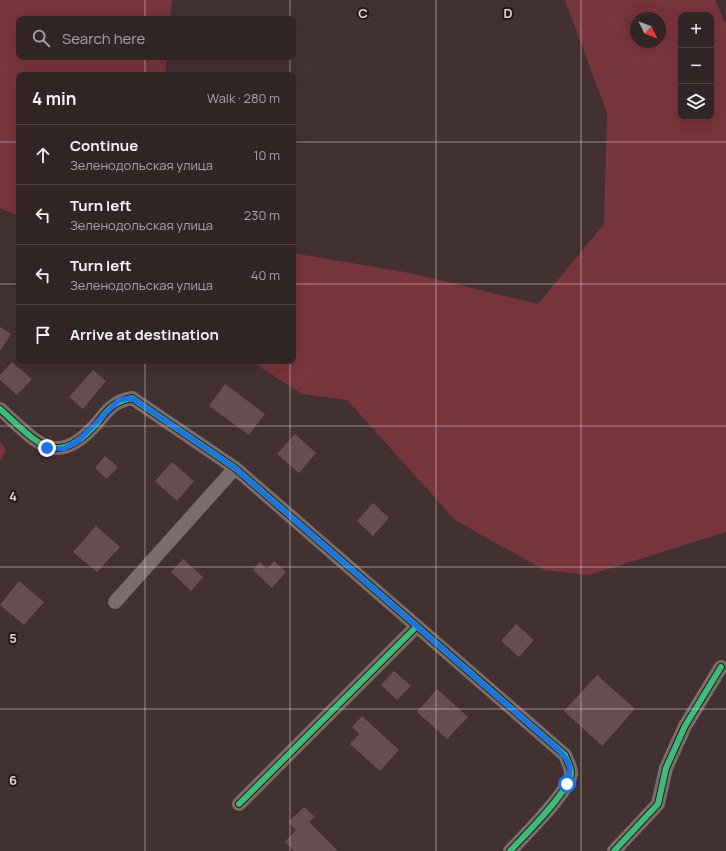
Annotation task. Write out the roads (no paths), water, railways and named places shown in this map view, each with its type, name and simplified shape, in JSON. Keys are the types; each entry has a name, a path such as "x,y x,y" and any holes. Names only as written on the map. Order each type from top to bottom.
{"street":[{"path":"0,409 34,439 47,448 63,449 78,441 119,400 132,398 235,468 565,755 571,774 560,795 510,851"},
{"path":"114,602 235,468"},
{"path":"239,804 417,626"},
{"path":"614,851 658,804 666,768 686,726 721,667"}]}
